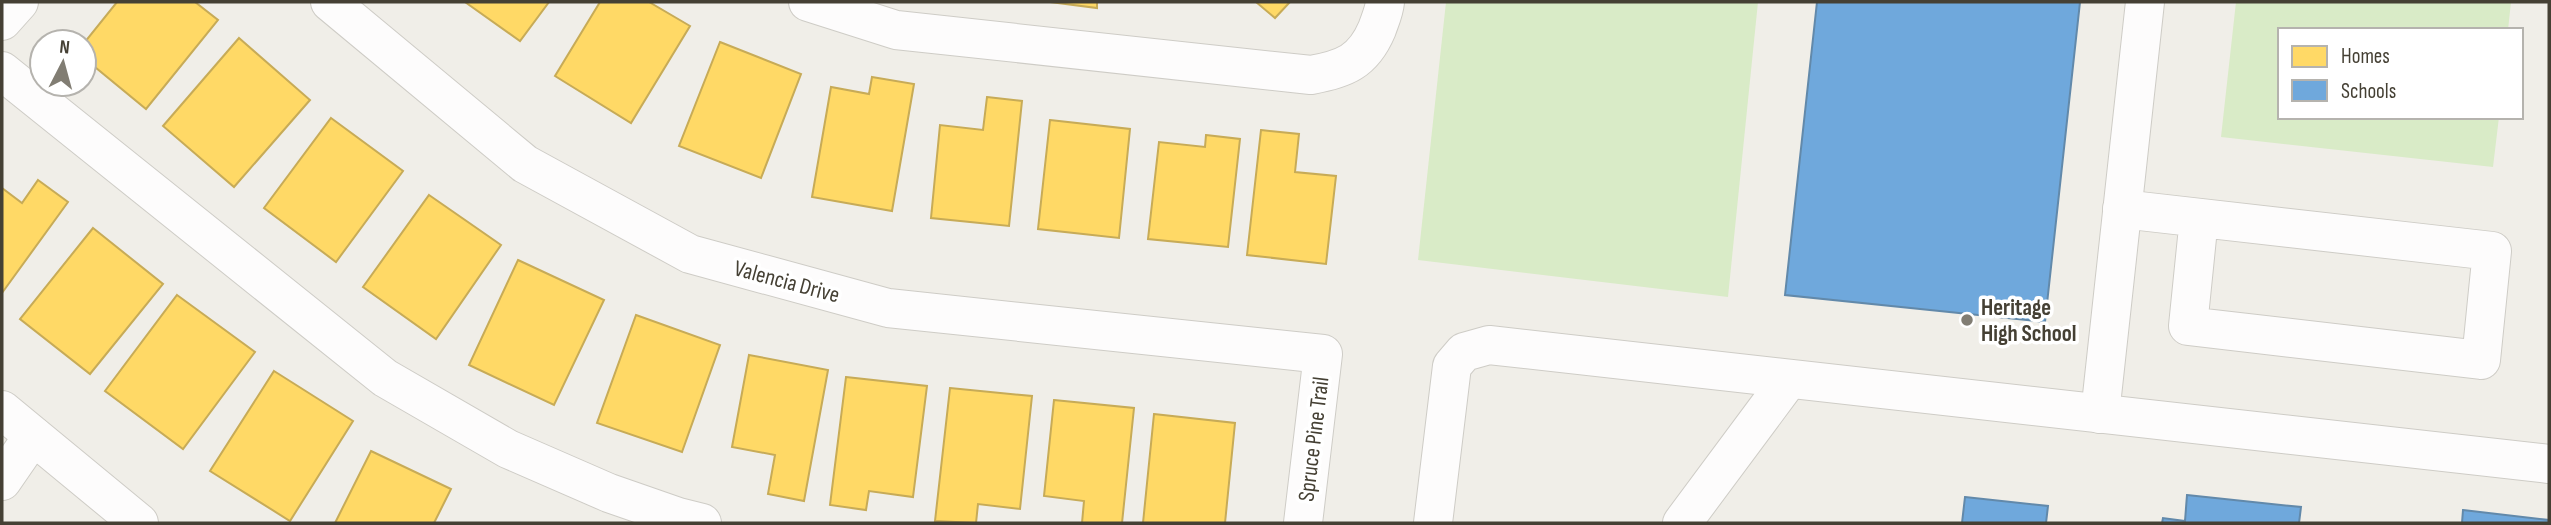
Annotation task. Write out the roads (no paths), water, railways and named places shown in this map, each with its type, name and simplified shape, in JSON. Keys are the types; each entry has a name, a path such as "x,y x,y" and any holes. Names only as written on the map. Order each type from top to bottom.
{"street":[{"path":"2,21 19,2"},
{"name":"Valencia Drive","path":"330,2 525,164 690,254 888,309 1324,354"},
{"path":"808,2 896,30 1311,75 1334,71 1360,58 1370,44 1385,2"},
{"path":"2100,414 2145,2"},
{"path":"2,71 385,378 508,449 608,493 702,523"},
{"path":"2122,209 2492,251 2481,360 2188,326 2199,218"},
{"path":"1433,523 1450,374 1457,359 1472,348 1489,345 2549,464"},
{"name":"Spruce Pine Trail","path":"1303,523 1324,354"},
{"path":"1682,523 1789,379"},
{"path":"2,410 139,523"},
{"path":"2,481 33,436"}],"place":[{"name":"Heritage High School","path":"1967,320"}]}
